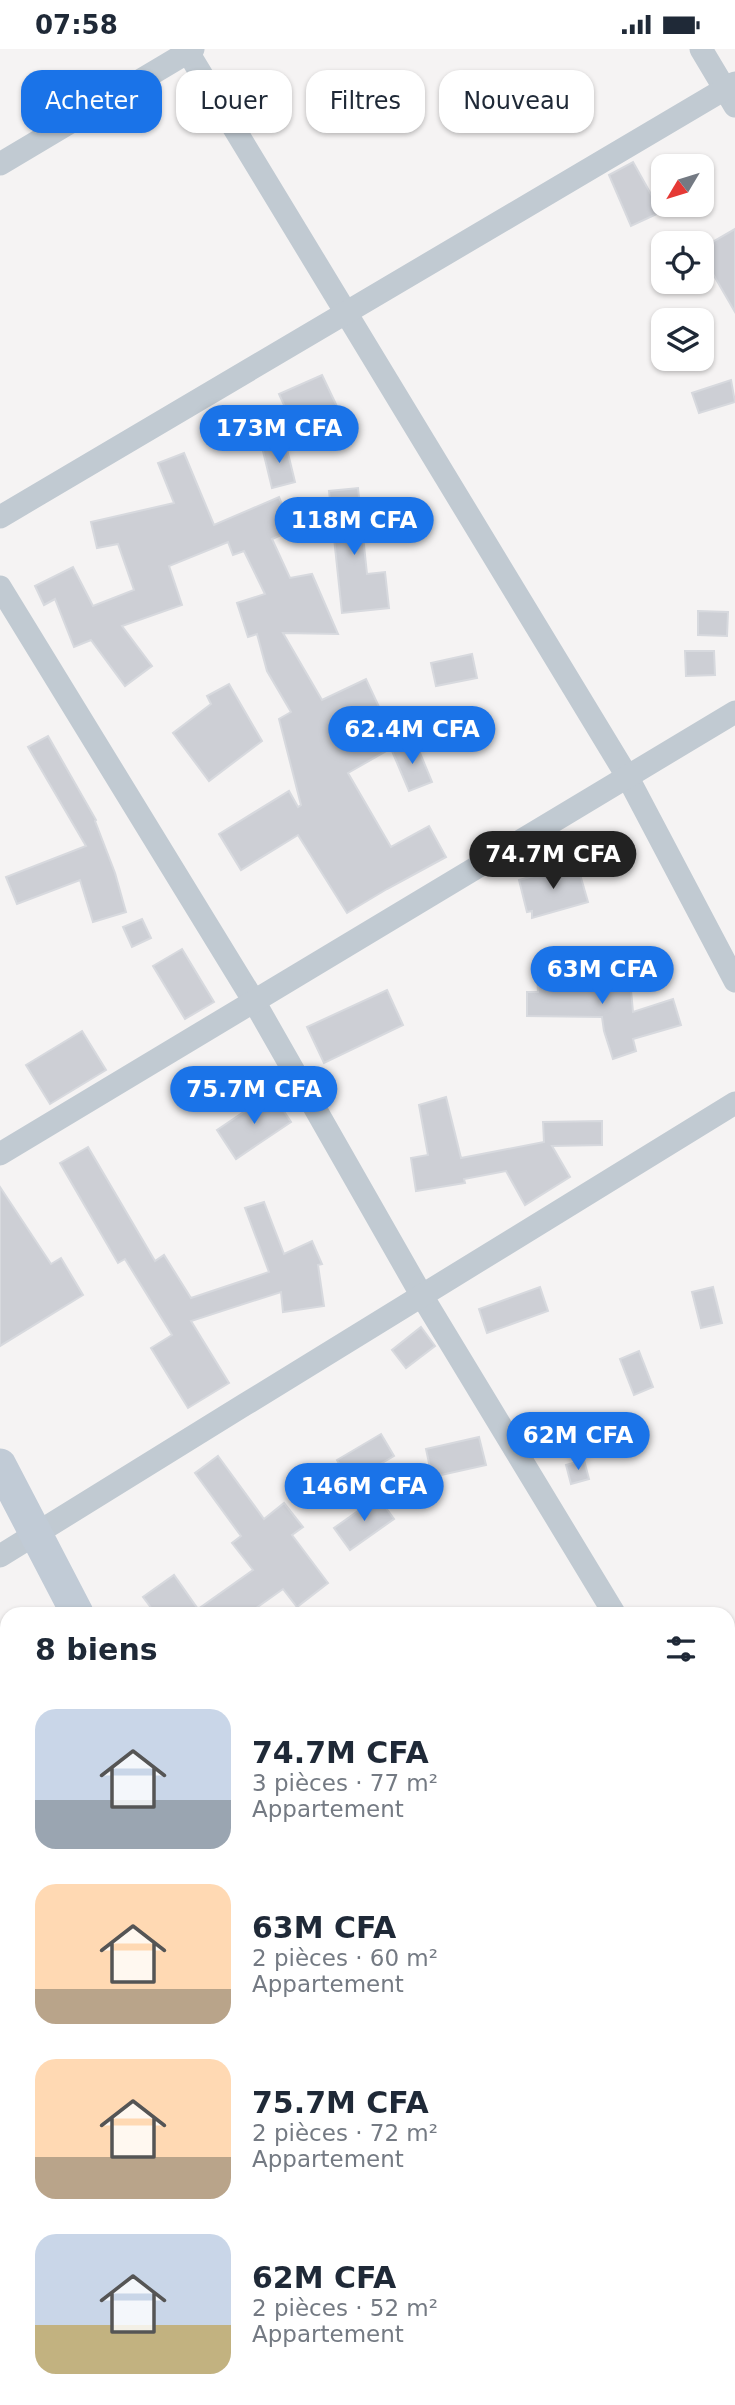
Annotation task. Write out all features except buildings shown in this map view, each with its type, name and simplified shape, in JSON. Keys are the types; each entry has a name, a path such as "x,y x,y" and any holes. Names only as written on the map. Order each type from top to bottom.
{"street":[{"path":"0,517 186,409 346,311 732,93 701,49"},
{"path":"0,164 189,50 627,776 735,981"},
{"path":"0,587 255,1003 422,1296 610,1607"},
{"path":"0,1154 735,712"},
{"path":"0,1556 735,1103"},
{"path":"0,1465 74,1607"}]}
